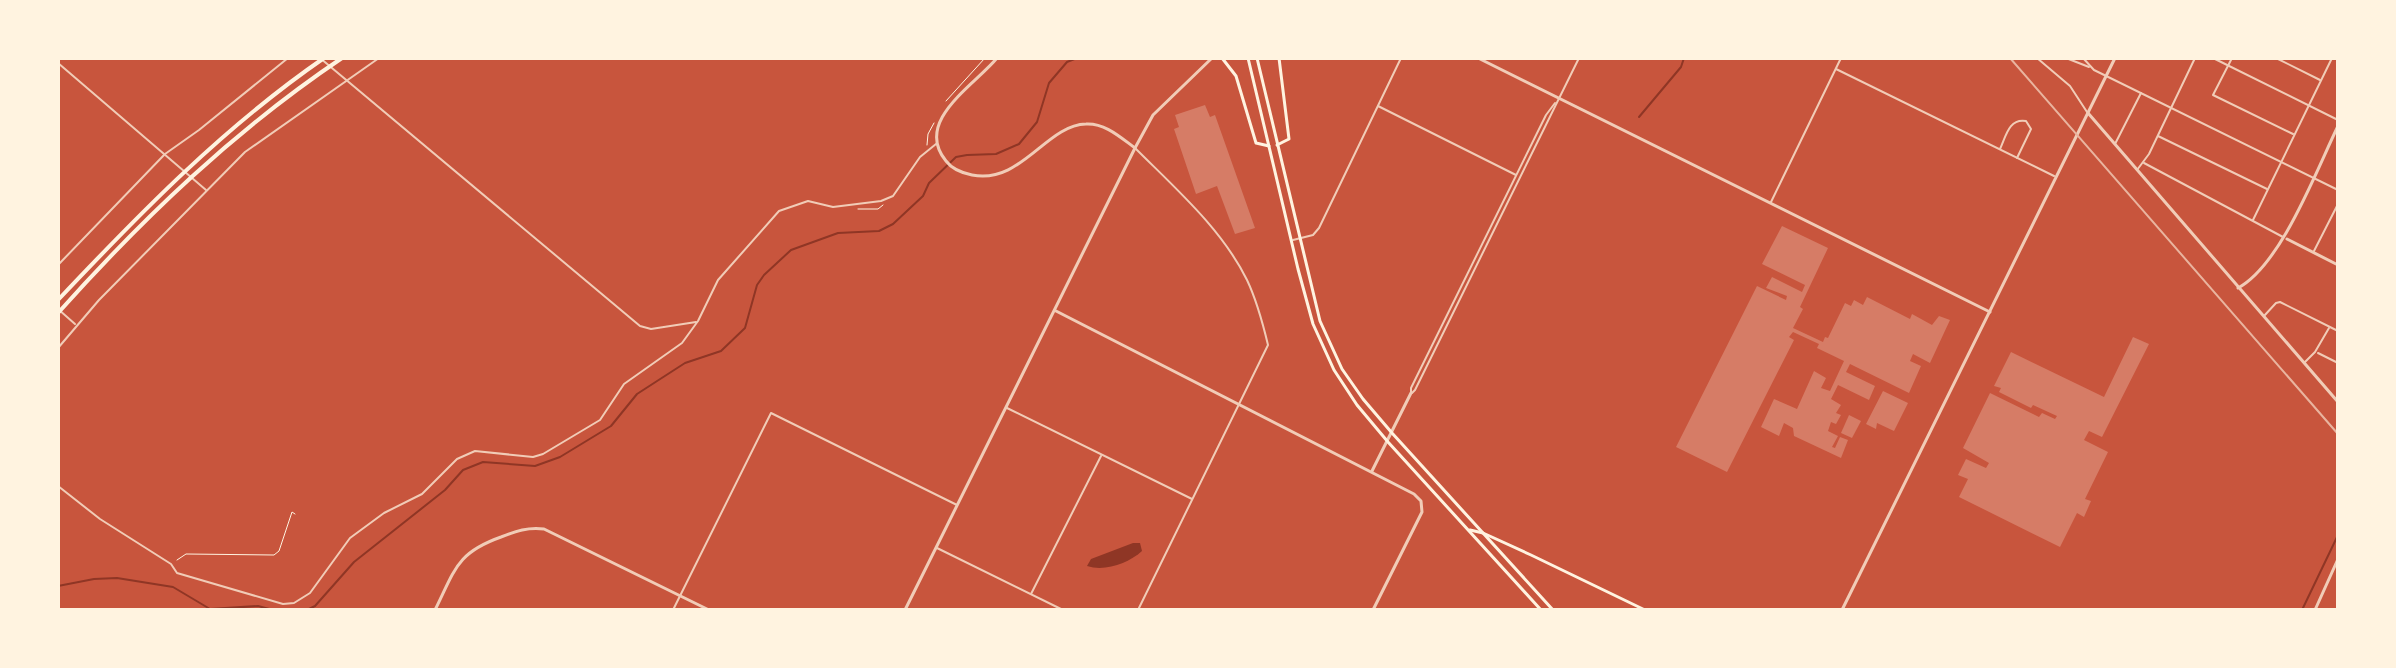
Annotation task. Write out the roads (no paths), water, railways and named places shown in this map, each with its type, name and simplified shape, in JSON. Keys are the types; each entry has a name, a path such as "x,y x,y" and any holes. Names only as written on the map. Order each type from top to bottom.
{"highway":[{"path":"58,300 161,192 227,132 322,58"},
{"path":"58,311 175,191 218,152 266,111 342,58"}],"main road":[{"path":"1222,58 1236,76 1256,143 1269,146"},
{"path":"1248,58 1313,324 1334,370 1357,405 1388,442 1541,610"},
{"path":"1257,58 1320,321 1342,369 1392,433 1553,610"},
{"path":"1277,145 1289,139 1279,58"},
{"path":"1469,530 1483,533 1645,610"}],"street":[{"path":"58,265 166,155 288,58"},
{"path":"322,58 640,326 651,329 698,321"},
{"path":"58,348 245,152 379,58"},
{"path":"997,58 942,116 937,129 937,144 950,167 977,176 996,175 1022,162 1061,133 1083,124 1105,127 1135,148 1224,243 1247,279 1268,345 1138,610"},
{"path":"905,610 1153,115 1212,58"},
{"path":"1292,240 1313,235 1319,228 1401,58"},
{"path":"1478,58 1990,312"},
{"path":"1372,471 1579,58"},
{"path":"1770,203 1841,58"},
{"path":"2037,58 2070,86 2114,145 2338,402"},
{"path":"2066,58 2107,75 2338,190"},
{"path":"2083,58 2090,67"},
{"path":"1842,610 2115,58"},
{"path":"2137,171 2158,136 2195,58"},
{"path":"2213,58 2338,123 2285,238 2263,269 2238,288"},
{"path":"2232,58 2213,95 2294,135"},
{"path":"2276,58 2321,80"},
{"path":"2253,220 2332,58"},
{"path":"58,63 207,191"},
{"path":"1836,69 2056,178"},
{"path":"2114,145 2141,92"},
{"path":"1378,106 1518,176"},
{"path":"2000,150 2012,125 2020,120 2026,121 2031,129 2017,158"},
{"path":"2158,136 2268,190"},
{"path":"58,486 100,519 171,564 177,573 283,604 294,603 310,593 350,538 384,513 422,494 457,459 475,451 518,457 543,454 600,420 624,384 682,343 698,321 718,280 779,211 808,201 833,207 881,201 893,196 920,157 937,144"},
{"path":"2144,163 2338,265"},
{"path":"2314,252 2338,204"},
{"path":"2330,219 2338,223"},
{"path":"2263,316 2280,302 2338,331"},
{"path":"58,311 76,326"},
{"path":"1055,311 1414,494 1421,501 1422,512 1373,610"},
{"path":"2304,363 2315,352 2329,326"},
{"path":"2315,352 2338,363"},
{"path":"1007,408 1193,499"},
{"path":"673,610 771,413 958,506"},
{"path":"1031,594 1102,455"},
{"path":"435,610 459,563 470,550 527,528 544,529 709,610"},
{"path":"937,548 1063,610"},
{"path":"2315,610 2338,559"}],"waterway":[{"path":"307,610 315,606 354,562 445,490 463,470 483,462 535,466 560,457 611,426 637,394 685,363 721,351 745,328 757,285 791,250 838,233 879,231 893,224 923,196 929,183 956,157 996,154 1019,144 1037,122 1049,83 1067,62 1077,58"},
{"path":"1639,117 1681,67 1684,58"},
{"path":"2302,610 2338,535"},
{"path":"58,586 117,578 173,587 210,609 258,606 273,610"}],"railway":[{"path":"2010,58 2338,434"}]}
